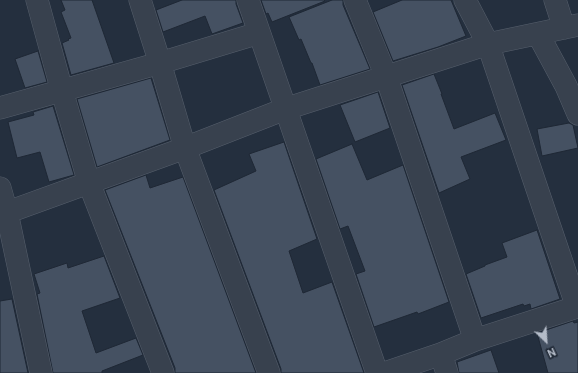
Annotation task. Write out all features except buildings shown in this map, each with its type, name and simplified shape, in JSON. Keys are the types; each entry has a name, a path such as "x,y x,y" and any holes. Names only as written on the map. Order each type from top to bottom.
{"street":[{"path":"37,0 89,183 162,373"},
{"path":"140,0 185,148 269,373"},
{"path":"248,0 377,373"},
{"path":"355,0 386,76 475,340"},
{"path":"385,373 444,363 475,340 578,307 488,44 465,0"},
{"path":"4,214 185,148 285,109 488,44 571,26 555,0"},
{"path":"0,108 160,63 259,33"},
{"path":"538,34 566,86 578,114"},
{"path":"0,188 4,214 41,373"}]}
